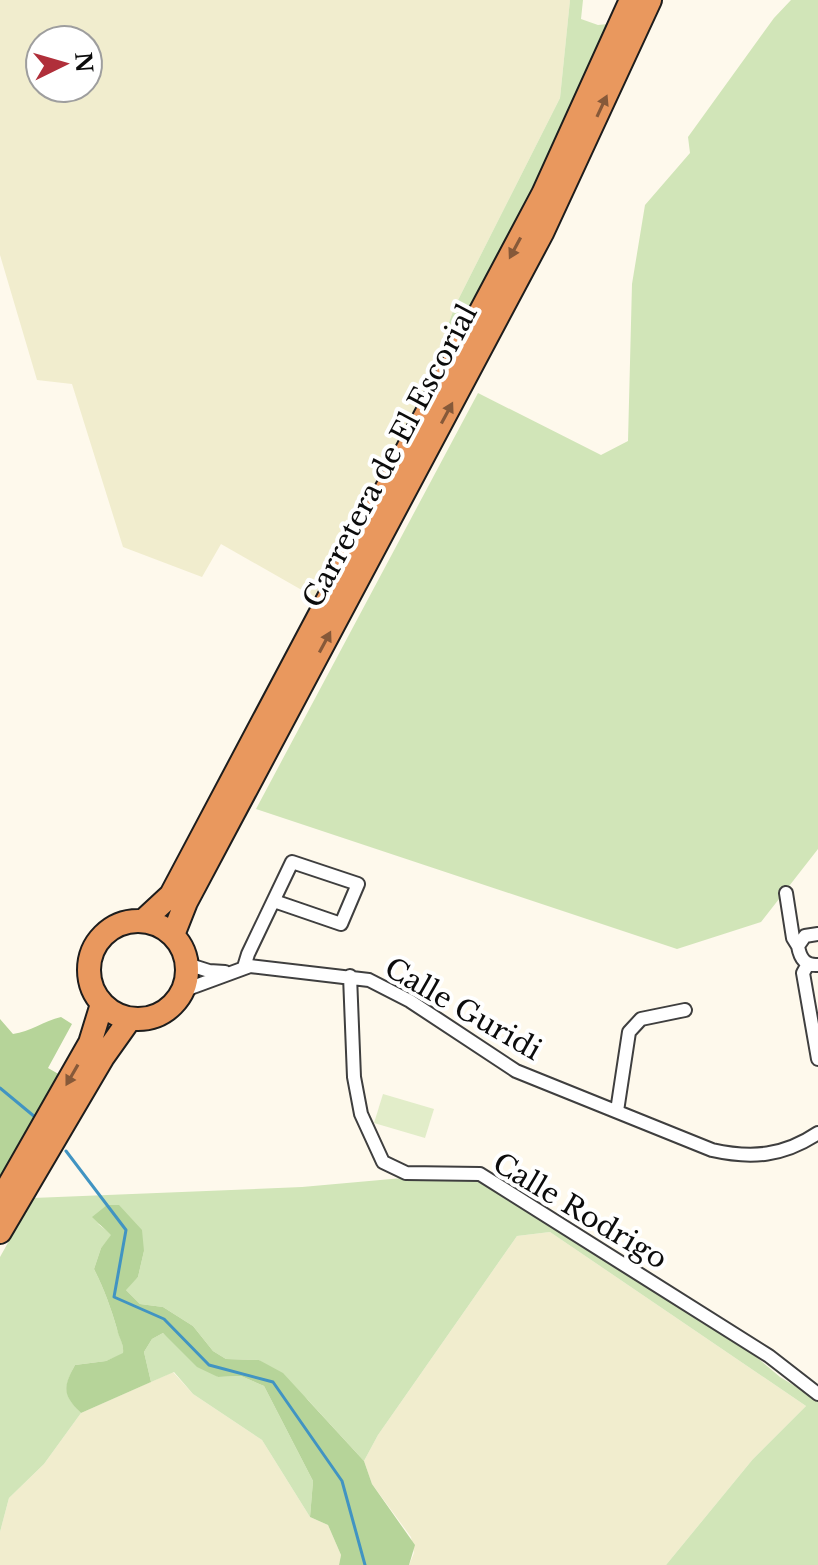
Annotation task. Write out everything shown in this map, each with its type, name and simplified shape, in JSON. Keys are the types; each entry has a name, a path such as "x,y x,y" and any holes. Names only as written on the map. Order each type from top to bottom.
{"highway":[{"name":"Carretera de El Escorial","path":"144,920 171,895 536,208 631,0"},
{"name":"Carretera de El Escorial","path":"173,935 186,902 542,233 650,0"},
{"path":"144,920 160,925 173,935 187,964 182,991 173,1004 161,1013 130,1019 102,1004 92,989 88,972 90,955 98,940 111,928 127,921 144,920"},
{"path":"0,1201 90,1043 102,1004"},
{"path":"0,1232 109,1046 130,1019"}],"street":[{"path":"238,969 292,862 358,884 341,924 274,901"},
{"path":"786,893 793,938 800,955 813,964 803,973 818,1059"},
{"path":"798,946 805,936 818,934"},
{"name":"Calle Guridi","path":"187,964 209,971 257,966 369,980 410,1001 516,1071 712,1150 753,1156 785,1151 818,1133"},
{"name":"Calle Guridi","path":"182,991 238,969"},
{"name":"Calle Rodrigo","path":"350,976 354,1077 361,1114 383,1162 406,1173 480,1174 769,1356 818,1394"},
{"path":"617,1111 629,1032 641,1019 685,1010"}],"shaded area":[{"path":"0,0 570,0 560,98 455,306 422,395 314,597 221,544 202,577 123,547 72,384 37,380 0,255"},
{"path":"550,1232 806,1406 753,1459 666,1565 409,1565 414,1553 411,1537 372,1484 364,1461 378,1435 517,1236"},
{"path":"173,1372 193,1394 262,1440 310,1517 328,1525 341,1555 339,1565 0,1565 0,1532 9,1498 44,1464 81,1413"}],"green space":[{"path":"570,0 583,0 581,19 598,25 608,24 543,194 434,400 422,395 455,306 560,98"},
{"path":"791,0 818,0 818,849 761,922 677,949 256,809 478,393 601,455 628,441 632,284 645,205 690,153 688,137 774,18"},
{"path":"61,1017 72,1024 48,1068 69,1080 0,1201 0,1019 13,1034"},
{"path":"383,1094 434,1109 425,1138 374,1123"},
{"path":"425,1176 478,1177 613,1262 702,1323 740,1343 780,1377 818,1400 818,1565 666,1565 753,1459 806,1406 550,1232 517,1236 378,1435 364,1461 308,1400 259,1360 226,1359 213,1351 193,1326 163,1307 140,1304 125,1289 138,1277 144,1251 97,1223 112,1235 101,1248 94,1269 110,1306 123,1354 106,1361 75,1365 67,1391 81,1413 44,1464 9,1498 0,1532 0,1257 33,1198 302,1187"},
{"path":"107,1205 119,1205 142,1230 144,1251 138,1277 126,1290 140,1304 163,1307 193,1326 213,1351 226,1359 259,1360 283,1373 364,1461 372,1484 415,1545 409,1565 339,1565 341,1555 328,1525 310,1517 313,1481 264,1386 241,1376 218,1377 197,1367 163,1333 152,1339 144,1352 151,1382 81,1413 75,1407 66,1390 75,1365 106,1361 123,1353 110,1306 94,1269 101,1248 111,1235 92,1217"},
{"path":"163,1333 218,1377 241,1376 264,1386 313,1481 310,1517 262,1440 193,1394 174,1372 151,1382 144,1352 152,1339"}],"waterway":[{"path":"0,1088 35,1117"},
{"path":"66,1151 126,1230 114,1297 164,1319 209,1365 273,1382 342,1481 365,1565"}]}
